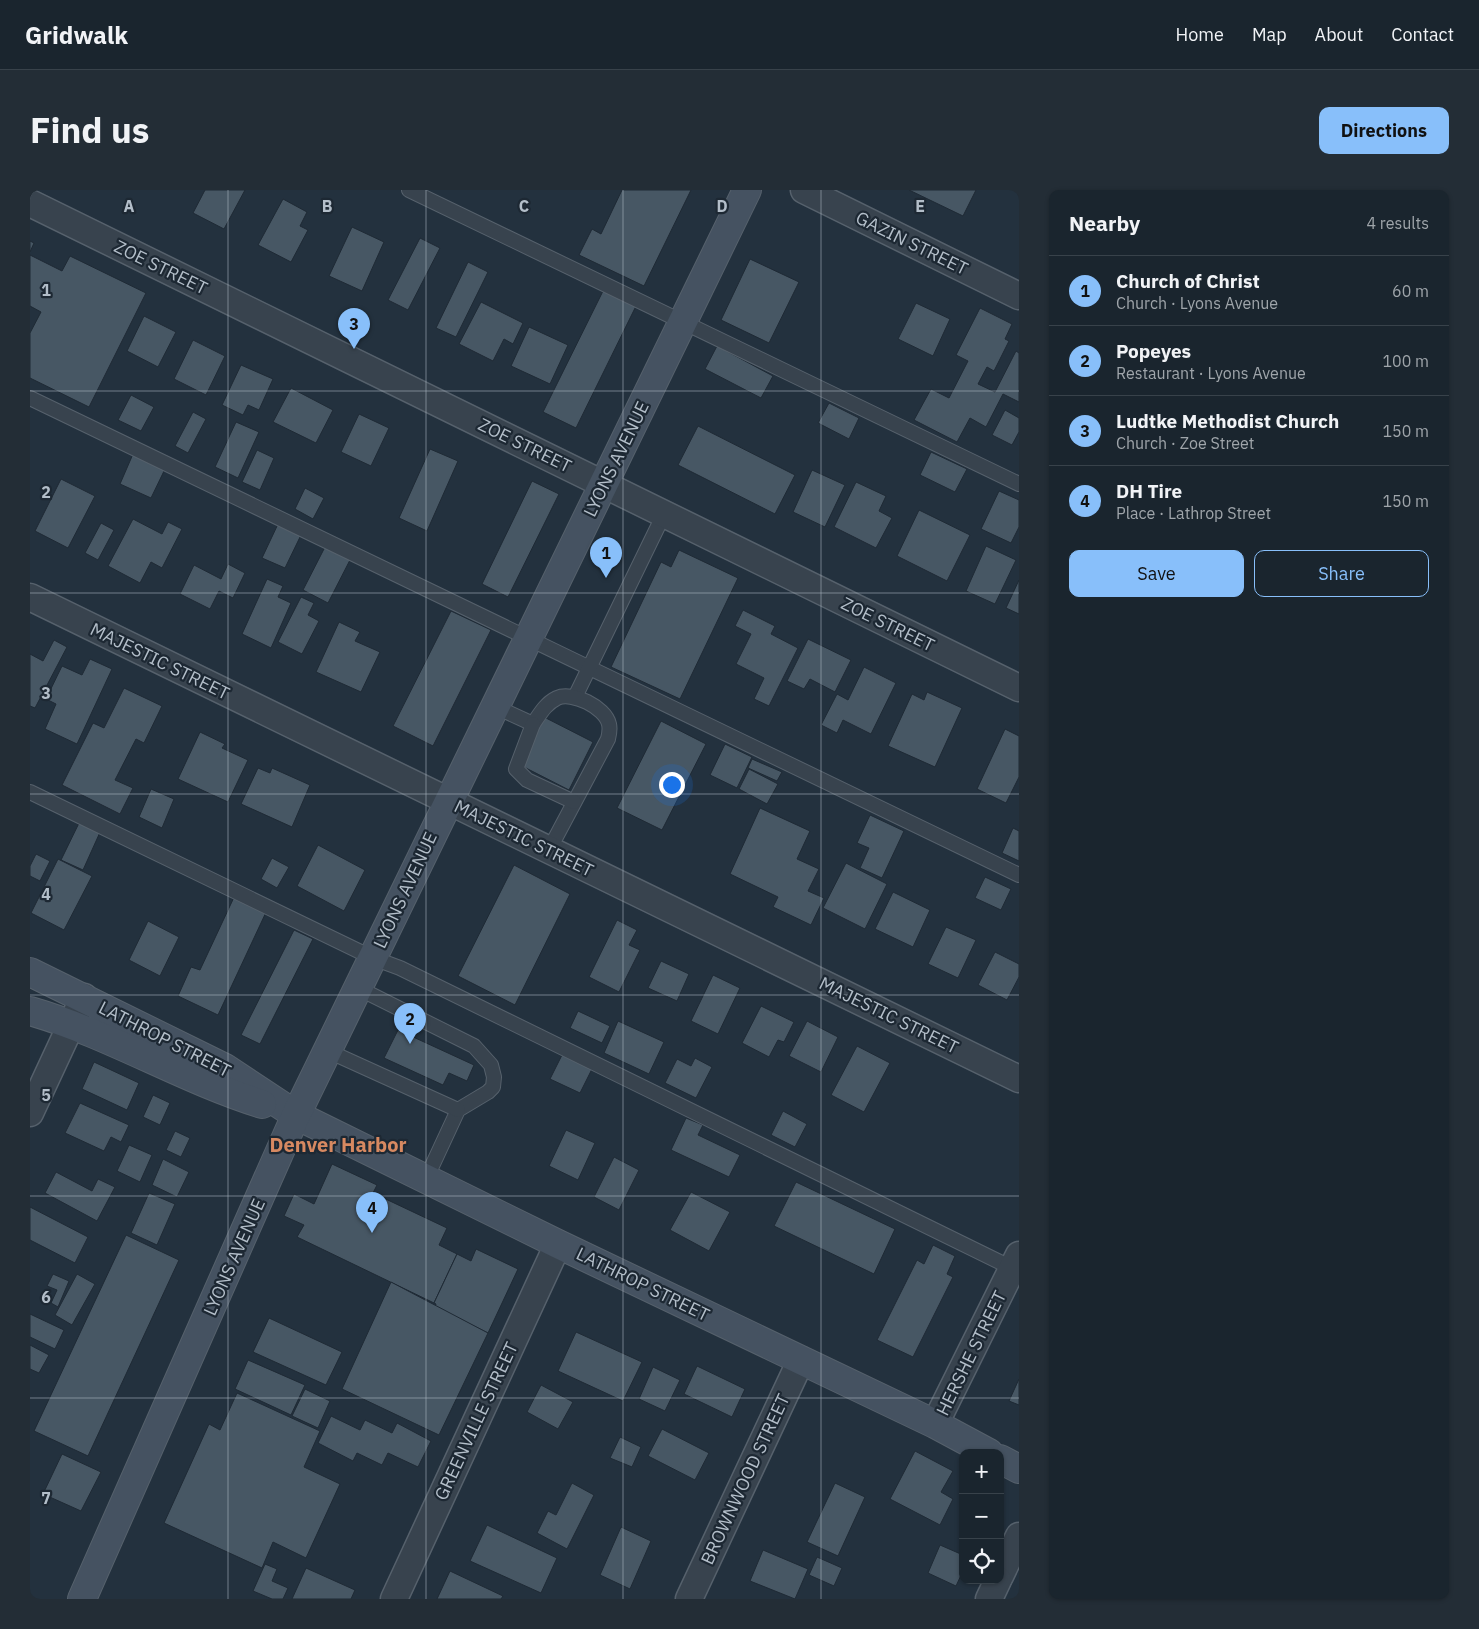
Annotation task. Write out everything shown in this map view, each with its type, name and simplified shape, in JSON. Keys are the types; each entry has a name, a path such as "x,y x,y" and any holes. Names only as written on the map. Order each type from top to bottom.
{"street":[{"name":"LYONS AVENUE","path":"82,1599 296,1115 747,190"},
{"name":"GAZIN STREET","path":"804,190 1019,296"},
{"name":"ZOE STREET","path":"30,203 1019,688"},
{"name":"MAJESTIC STREET","path":"30,597 1019,1079"},
{"name":"LATHROP STREET","path":"30,972 225,1068 296,1115 558,1244 935,1424 982,1449"},
{"path":"30,1113 84,998"},
{"name":"LATHROP STREET","path":"30,1010 72,1023 218,1090 296,1115"},
{"name":"GREENVILLE STREET","path":"394,1599 558,1244"},
{"name":"HERSHE STREET","path":"935,1424 1017,1265"},
{"name":"BROWNWOOD STREET","path":"689,1599 801,1360"},
{"path":"1004,1461 1019,1469"},
{"path":"1004,1568 1019,1536"},
{"path":"989,1599 996,1584"}],"lane":[{"path":"409,190 1019,484"},
{"path":"30,398 1019,875"},
{"path":"575,697 664,514"},
{"path":"549,850 608,739 610,724 604,714 575,697 559,697 546,705 533,724 516,769 527,780 574,802"},
{"path":"494,706 533,724"},
{"path":"30,792 1017,1265"},
{"path":"358,988 474,1046 491,1065 494,1077 493,1087 458,1110 426,1179"},
{"path":"328,1051 458,1110"}],"building":[{"path":"205,190 245,190 224,229 193,213"},
{"path":"622,190 691,190 644,286 579,255 592,229 601,234"},
{"path":"909,190 976,190 963,216"},
{"path":"283,199 307,212 300,226 308,230 291,262 258,245"},
{"path":"352,227 384,242 362,291 329,276"},
{"path":"420,238 440,248 408,310 388,300"},
{"path":"30,241 34,243 30,252"},
{"path":"30,255 62,271 70,256 146,293 89,407 30,378 30,333 41,312 30,306"},
{"path":"750,259 799,282 769,343 721,320"},
{"path":"468,262 488,272 456,337 436,328"},
{"path":"605,287 637,304 576,428 543,412"},
{"path":"481,302 523,323 513,344 504,339 493,361 459,344"},
{"path":"916,303 950,319 933,356 898,339"},
{"path":"980,308 1012,324 1005,339 1009,341 994,371 987,367 978,384 995,392 1016,351 1019,353 1019,402 1003,394 986,427 970,418 957,442 914,420 931,389 949,398 968,361 956,355"},
{"path":"144,316 176,332 158,367 127,351"},
{"path":"529,327 568,345 550,384 511,366"},
{"path":"193,340 225,356 206,395 174,379"},
{"path":"717,346 773,376 761,398 705,369"},
{"path":"241,365 273,379 259,410 248,405 243,415 222,405"},
{"path":"291,388 333,410 316,443 273,422"},
{"path":"131,395 154,407 141,431 118,420"},
{"path":"829,403 859,418 849,439 818,423"},
{"path":"1005,410 1019,418 1019,432 1012,445 992,435"},
{"path":"193,412 206,419 188,453 175,446"},
{"path":"359,414 389,428 371,466 341,452"},
{"path":"236,422 259,432 238,478 215,467"},
{"path":"698,426 795,475 775,514 678,465"},
{"path":"430,449 458,461 427,531 399,518"},
{"path":"257,450 274,458 260,490 242,482"},
{"path":"931,452 967,469 955,492 920,475"},
{"path":"133,454 165,469 151,498 120,484"},
{"path":"812,470 845,485 825,527 793,512"},
{"path":"61,479 95,496 68,548 35,531"},
{"path":"532,481 559,494 508,597 482,584"},
{"path":"856,482 886,496 879,511 892,518 876,548 834,527"},
{"path":"305,488 324,498 313,519 295,509"},
{"path":"999,491 1019,500 1019,527 1011,543 981,529"},
{"path":"919,510 970,535 947,581 897,556"},
{"path":"133,519 162,534 168,522 182,529 162,568 151,562 140,583 108,566"},
{"path":"101,523 114,530 98,560 85,553"},
{"path":"278,524 301,535 285,568 262,558"},
{"path":"326,545 351,558 328,603 303,590"},
{"path":"986,546 1016,560 995,604 966,591"},
{"path":"679,550 738,578 680,699 611,667 661,562 671,567"},
{"path":"228,564 245,573 233,598 219,591 210,609 180,594 194,565 221,579"},
{"path":"267,579 283,586 278,597 291,603 271,648 242,634"},
{"path":"1019,580 1019,614 1006,608"},
{"path":"301,597 314,603 308,615 319,621 302,654 278,642"},
{"path":"743,610 775,626 771,634 798,648 769,706 754,699 764,678 736,664 751,634 735,626"},
{"path":"451,611 491,630 433,746 393,726"},
{"path":"339,622 360,632 355,641 380,652 361,692 316,672"},
{"path":"808,639 851,660 835,692 810,679 804,689 787,681"},
{"path":"54,640 67,647 35,708 30,706 30,654 43,661"},
{"path":"90,659 112,669 77,744 45,729 56,704 46,699 62,666 82,675"},
{"path":"864,667 896,683 871,734 843,720 837,733 821,725 837,694 848,700"},
{"path":"124,688 162,706 144,743 136,739 115,780 133,788 120,814 62,785 93,723 104,728"},
{"path":"927,692 962,708 935,767 888,746 912,694 924,700"},
{"path":"544,717 593,742 569,790 520,765"},
{"path":"661,721 706,744 662,830 617,808"},
{"path":"1005,729 1019,736 1019,777 1006,803 977,789"},
{"path":"200,732 225,744 222,748 248,760 228,802 178,779"},
{"path":"725,744 752,757 737,788 710,775"},
{"path":"752,759 782,772 777,781 748,768"},
{"path":"258,768 270,773 272,768 310,785 292,827 241,804"},
{"path":"749,769 778,784 767,804 739,789"},
{"path":"151,789 174,799 162,828 139,817"},
{"path":"760,808 810,831 797,859 819,869 808,891 824,898 811,925 773,907 778,897 730,874"},
{"path":"870,815 904,831 882,878 860,868 869,848 857,843"},
{"path":"80,821 101,830 83,870 61,860"},
{"path":"1013,828 1019,831 1019,861 1002,853"},
{"path":"318,845 365,870 344,911 297,886"},
{"path":"36,854 50,861 40,881 30,876 30,866"},
{"path":"272,858 289,867 277,888 261,879"},
{"path":"58,859 92,876 64,930 31,913"},
{"path":"846,863 887,884 865,929 823,908"},
{"path":"514,865 570,894 515,1005 458,976"},
{"path":"985,877 1011,889 1001,910 975,898"},
{"path":"893,892 930,910 913,947 875,929"},
{"path":"236,893 268,908 218,1015 178,996 191,967 200,970"},
{"path":"617,920 637,930 629,945 640,950 619,992 589,977"},
{"path":"148,921 179,937 160,976 129,960"},
{"path":"946,927 976,940 958,978 928,964"},
{"path":"294,930 313,939 260,1044 241,1035"},
{"path":"995,952 1019,964 1019,977 1007,1000 978,985"},
{"path":"661,961 689,974 677,1001 648,988"},
{"path":"713,975 740,988 718,1034 691,1021"},
{"path":"761,1006 794,1022 784,1042 778,1040 769,1057 742,1043"},
{"path":"578,1011 610,1026 602,1043 570,1028"},
{"path":"618,1021 664,1042 649,1074 604,1053"},
{"path":"807,1021 838,1037 821,1072 789,1056"},
{"path":"398,1030 474,1065 467,1081 449,1073 443,1085 384,1058"},
{"path":"857,1046 890,1063 864,1112 831,1095"},
{"path":"562,1055 592,1069 580,1093 550,1079"},
{"path":"695,1058 712,1067 696,1098 665,1083 677,1059 691,1066"},
{"path":"94,1062 139,1083 127,1110 82,1089"},
{"path":"153,1095 170,1103 160,1125 143,1117"},
{"path":"80,1103 129,1125 121,1142 111,1137 104,1151 65,1133"},
{"path":"783,1111 807,1124 795,1147 771,1135"},
{"path":"686,1118 703,1125 698,1135 740,1155 729,1177 671,1150"},
{"path":"566,1130 595,1143 578,1180 549,1166"},
{"path":"175,1131 190,1138 181,1157 166,1150"},
{"path":"129,1145 152,1155 140,1182 117,1171"},
{"path":"614,1157 639,1170 619,1210 594,1197"},
{"path":"163,1159 189,1172 177,1197 152,1185"},
{"path":"332,1164 377,1185 373,1193 447,1228 439,1245 457,1254 434,1303 297,1237 304,1225 284,1216 294,1194 314,1204"},
{"path":"56,1172 92,1191 98,1179 115,1187 97,1221 45,1193"},
{"path":"796,1182 895,1229 874,1274 774,1226"},
{"path":"691,1192 730,1212 709,1251 670,1230"},
{"path":"149,1193 175,1204 157,1245 131,1233"},
{"path":"30,1207 88,1237 75,1263 30,1240"},
{"path":"126,1235 179,1260 88,1456 34,1431"},
{"path":"933,1245 955,1256 947,1274 953,1277 913,1357 877,1340 917,1260 924,1264"},
{"path":"476,1249 518,1269 488,1333 435,1307 436,1304 434,1303 457,1254 471,1261"},
{"path":"53,1274 69,1281 58,1307 51,1303 57,1290 47,1286"},
{"path":"77,1274 95,1284 72,1325 55,1315"},
{"path":"391,1282 488,1333 439,1435 342,1389"},
{"path":"30,1314 64,1330 55,1349 30,1337"},
{"path":"269,1318 342,1352 326,1385 253,1352"},
{"path":"576,1332 642,1362 623,1401 558,1371"},
{"path":"30,1345 49,1355 39,1373 30,1369"},
{"path":"248,1360 305,1385 291,1415 235,1389"},
{"path":"697,1366 745,1389 732,1417 684,1394"},
{"path":"653,1367 680,1380 665,1411 639,1399"},
{"path":"1019,1379 1019,1405 1009,1401"},
{"path":"541,1385 573,1402 558,1429 527,1412"},
{"path":"305,1389 330,1401 318,1428 292,1416"},
{"path":"237,1393 320,1431 304,1467 340,1484 306,1558 273,1542 262,1568 164,1523 209,1424 220,1430"},
{"path":"331,1416 360,1430 365,1420 392,1433 397,1423 431,1441 418,1467 388,1453 382,1465 357,1453 353,1461 318,1443"},
{"path":"662,1429 709,1453 695,1480 648,1456"},
{"path":"620,1437 641,1447 632,1467 610,1458"},
{"path":"915,1451 953,1471 941,1492 953,1499 940,1525 890,1499"},
{"path":"62,1454 101,1472 81,1511 43,1494"},
{"path":"572,1483 594,1495 567,1549 537,1533 548,1511 556,1515"},
{"path":"835,1483 865,1497 838,1556 807,1542"},
{"path":"487,1525 557,1558 541,1593 470,1561"},
{"path":"621,1527 651,1541 630,1589 600,1575"},
{"path":"940,1545 959,1553 959,1580 956,1586 928,1573"},
{"path":"763,1550 808,1569 795,1599 750,1581"},
{"path":"817,1557 842,1568 834,1586 809,1575"},
{"path":"265,1564 277,1569 272,1581 288,1588 283,1599 272,1599 253,1591"},
{"path":"306,1568 355,1590 351,1599 292,1599"},
{"path":"450,1571 503,1596 501,1599 437,1599"}],"place":[{"name":"Ludtke Methodist Church","path":"354,349"},
{"name":"Church of Christ","path":"606,578"},
{"name":"Popeyes","path":"410,1044"},
{"name":"DH Tire","path":"372,1233"}],"district":[{"name":"Denver Harbor","path":"338,1144"}]}
